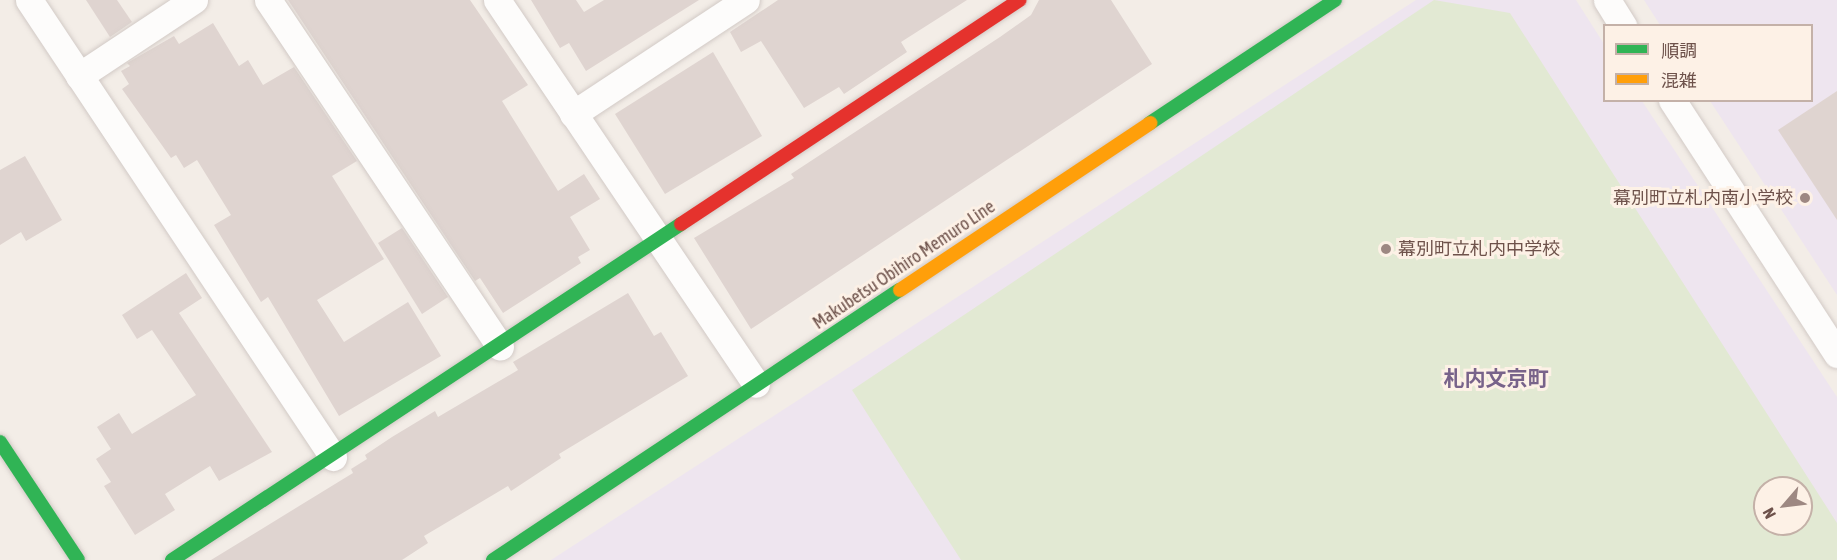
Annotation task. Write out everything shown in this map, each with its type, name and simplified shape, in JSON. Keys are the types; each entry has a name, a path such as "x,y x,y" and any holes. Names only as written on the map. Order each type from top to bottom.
{"main road":[{"path":"172,560 333,457 1020,0"},
{"name":"Makubetsu Obihiro Memuro Line","path":"493,560 1335,0"},
{"path":"0,442 78,560"}],"street":[{"path":"29,0 333,457"},
{"path":"79,76 194,0"},
{"path":"268,0 500,346"},
{"path":"497,0 756,384"},
{"path":"573,114 746,0"},
{"path":"1607,0 1622,24"},
{"path":"1673,102 1837,354"}],"shaded area":[{"name":"幕別町立札内中学校","path":"1416,0 1576,0 1603,42 1603,102 1643,102 1837,397 1837,560 551,560"},
{"name":"幕別町立札内南小学校","path":"1644,0 1837,0 1837,295 1711,102 1813,102 1813,24 1659,24"}],"green space":[{"name":"幕別町立札内中学校","path":"1434,0 1510,13 1807,476 1753,476 1753,536 1813,536 1813,486 1837,523 1837,560 961,560 852,390"}],"building":[{"path":"86,0 117,0 132,22 110,37"},
{"path":"288,0 470,0 528,85 502,101 558,191 584,174 600,199 570,217 590,250 578,257 581,263 503,313 480,278 475,281"},
{"path":"531,0 576,0 584,12 604,0 699,0 586,71 569,43 560,48"},
{"path":"778,0 967,0 901,42 907,52 844,94 839,87 804,108 761,41 741,52 730,32"},
{"path":"1039,0 1111,0 1152,64 751,329 694,238 794,178 791,174 1000,37 1031,15"},
{"path":"213,23 239,66 248,60 263,85 294,67 357,161 332,176 384,259 317,300 344,342 408,302 441,356 339,416 268,297 261,302 214,225 231,215 197,160 184,168 176,155 171,158 122,89 129,84 121,71 130,66 127,63 174,36 179,44"},
{"path":"713,52 762,136 665,194 615,114"},
{"path":"1837,91 1837,220 1778,130"},
{"path":"25,156 62,220 26,241 21,232 0,245 0,170"},
{"path":"402,228 448,297 422,314 378,243"},
{"path":"186,273 202,298 179,313 272,452 219,481 210,466 165,494 175,510 135,535 104,486 111,482 96,459 111,449 97,427 119,413 132,434 196,395 152,330 137,339 122,315"},
{"path":"628,293 654,336 661,332 688,376 559,454 561,458 511,491 508,486 424,536 428,543 402,560 211,560 353,473 351,469 367,459 365,455 392,437 435,411 438,417 518,370 513,362"}],"traffic: fast":[{"path":"1150,123 1335,0"},
{"path":"172,560 681,224"},
{"path":"493,560 900,290"},
{"path":"0,442 78,560"}],"traffic: slow":[{"path":"900,290 1150,123"}],"traffic: jam":[{"path":"681,224 1020,0"}],"place":[{"name":"幕別町立札内南小学校","path":"1805,198"},
{"name":"幕別町立札内中学校","path":"1386,249"}],"district":[{"name":"札内文京町","path":"1496,378"}]}
